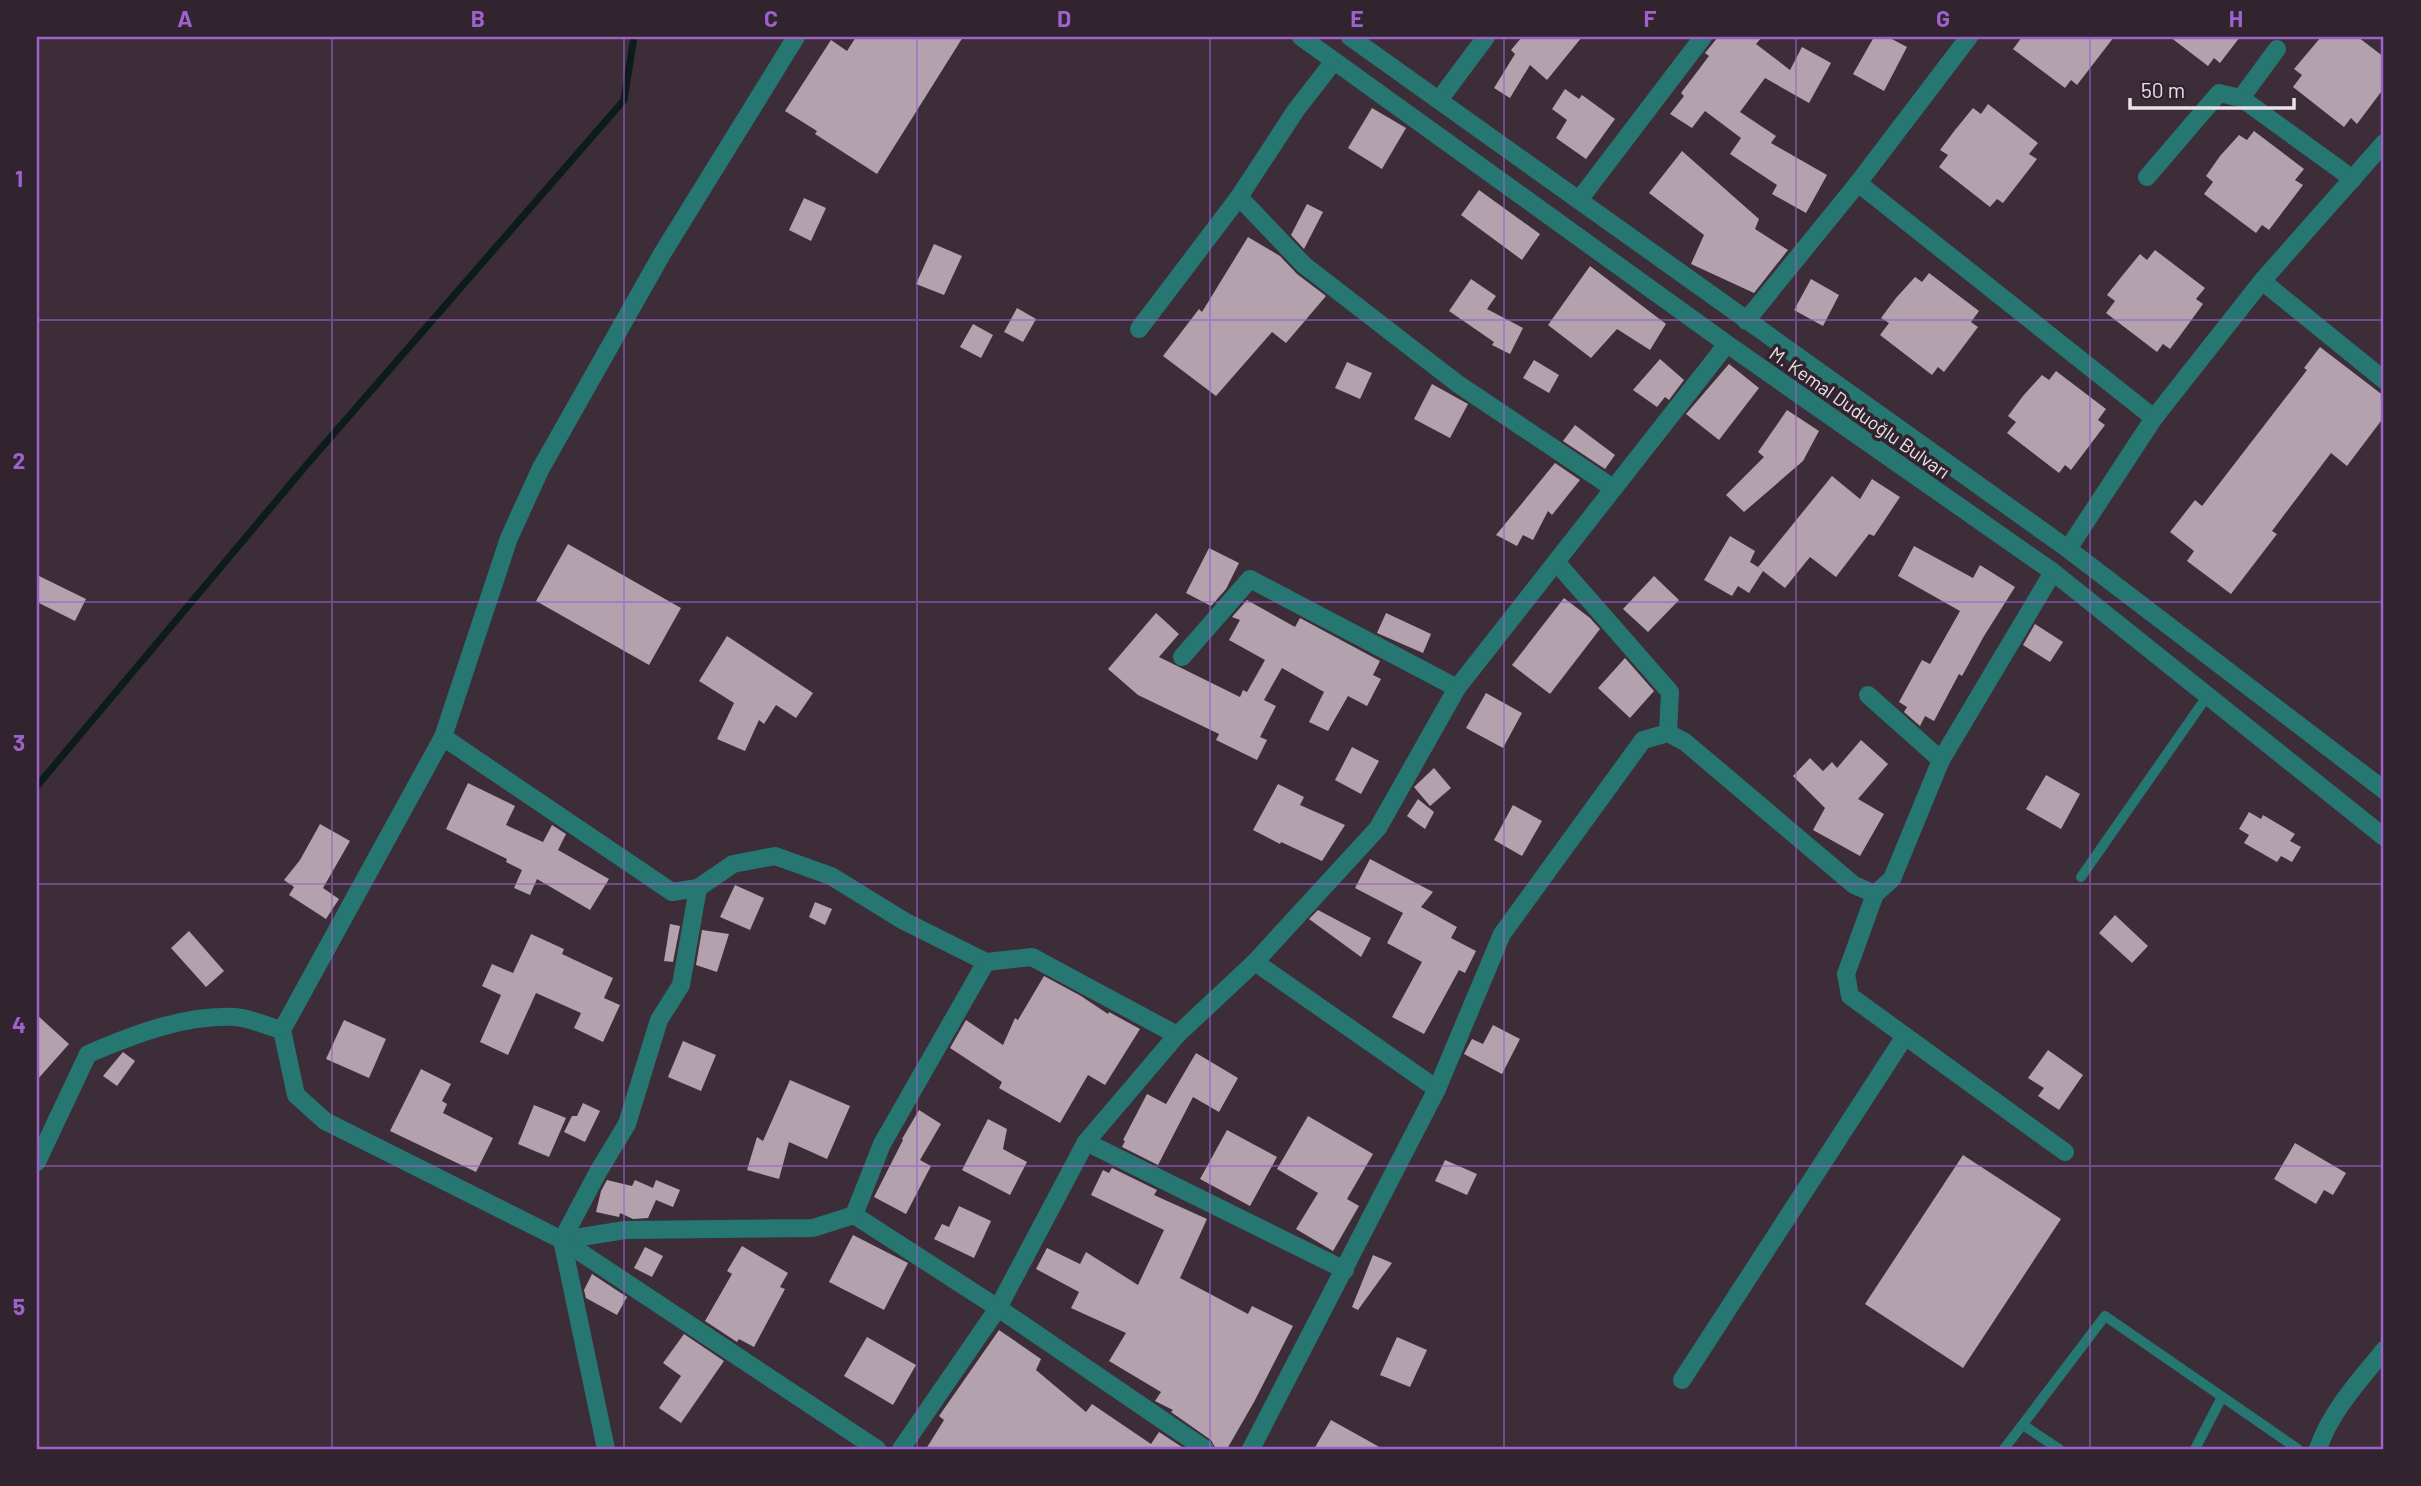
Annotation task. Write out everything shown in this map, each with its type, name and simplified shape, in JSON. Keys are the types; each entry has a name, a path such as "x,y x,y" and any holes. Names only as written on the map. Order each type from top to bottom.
{"street":[{"path":"796,37 662,254 541,468 509,538 443,737 282,1030 296,1095 325,1121 562,1240 877,1449"},
{"name":"M. Kemal Duduoğlu Bulvarı","path":"1301,37 1727,344 2053,572 2384,837"},
{"name":"M. Kemal Duduoğlu Bulvarı","path":"1350,37 2068,550 2384,790"},
{"path":"1439,100 1486,37"},
{"path":"1579,201 1703,37"},
{"path":"901,1449 998,1308 1086,1142 1177,1035 1255,962 1378,828 1457,688 1727,344 1858,183 1969,37"},
{"path":"2241,98 2277,50"},
{"path":"1139,328 1238,197 1296,110 1334,61"},
{"path":"2147,177 2219,93 2241,98 2353,179"},
{"path":"2065,1152 1850,996 1846,974 1875,894 1892,879 1941,760 2053,572 2154,418 2262,282 2384,143"},
{"path":"1858,183 2154,418"},
{"path":"1238,197 1304,265 1458,384 1613,488"},
{"path":"2262,282 2384,380"},
{"path":"1557,563 1670,692 1668,733"},
{"path":"1182,657 1250,579 1457,688"},
{"path":"1868,695 1941,760"},
{"path":"1251,1449 1437,1089 1502,934 1643,740 1668,733 1685,742 1854,885 1875,894"},
{"path":"443,737 672,892 698,888 733,864 775,856 831,876 904,920 986,962 1032,957 1177,1035"},
{"path":"606,1449 562,1240 627,1124 659,1020 681,985 698,888"},
{"path":"854,1215 882,1144 986,962"},
{"path":"1255,962 1437,1089"},
{"path":"37,1162 88,1054 141,1031 196,1019 237,1017 282,1030"},
{"path":"1682,1380 1905,1036"},
{"path":"1086,1142 1345,1270"},
{"path":"562,1240 625,1230 813,1228 854,1215"},
{"path":"854,1215 998,1308 1205,1449"},
{"path":"2318,1449 2323,1434 2351,1390 2384,1350"}],"lane":[{"path":"2081,877 2208,695"},
{"path":"2004,1449 2105,1316 2298,1449"},
{"path":"2195,1449 2222,1397"},
{"path":"2023,1424 2059,1449"}],"building":[{"path":"856,37 963,37 877,174 785,111 831,40 847,51"},
{"path":"1522,37 1582,37 1547,80 1530,65 1510,98 1494,88 1515,54 1511,50"},
{"path":"1718,37 1762,37 1756,44 1790,70 1802,47 1831,63 1809,103 1765,78 1740,112 1776,136 1771,143 1827,175 1806,213 1772,194 1777,185 1730,154 1741,138 1705,111 1692,128 1670,114 1684,96 1681,93 1709,56 1705,53"},
{"path":"1874,37 1888,37 1907,47 1884,91 1853,74"},
{"path":"2022,37 2114,37 2077,85 2071,80 2065,88 2013,49"},
{"path":"2170,37 2240,37 2220,63 2214,58 2208,66"},
{"path":"2321,37 2358,37 2384,57 2384,88 2357,124 2351,118 2344,127 2293,87 2302,75 2294,69"},
{"path":"1565,89 1579,99 1582,95 1615,119 1586,159 1556,138 1567,120 1552,109"},
{"path":"1988,104 2038,143 2029,154 2037,159 2003,203 1997,199 1990,207 1939,167 1948,155 1940,150 1955,130 1973,108 1981,114"},
{"path":"1372,108 1406,128 1382,169 1348,148"},
{"path":"2254,131 2304,169 2295,180 2303,185 2269,230 2262,225 2256,233 2204,194 2213,182 2206,176 2220,156 2239,135 2247,140"},
{"path":"1682,151 1759,219 1755,229 1788,250 1754,293 1691,264 1704,235 1649,193"},
{"path":"1479,190 1540,234 1522,260 1461,215"},
{"path":"804,198 826,208 811,241 789,230"},
{"path":"1307,204 1323,212 1304,249 1291,235"},
{"path":"1248,237 1280,256 1297,274 1326,296 1286,343 1272,332 1216,396 1163,356 1199,309 1202,312"},
{"path":"934,244 962,256 944,295 916,284"},
{"path":"2155,250 2205,288 2196,299 2203,304 2170,349 2163,344 2157,352 2106,313 2115,301 2107,295 2140,254 2147,260"},
{"path":"1590,266 1666,324 1650,350 1617,329 1591,358 1548,325"},
{"path":"1929,273 1979,311 1971,322 1978,327 1944,372 1938,367 1932,375 1880,335 1889,323 1881,318 1896,298 1915,277 1922,282"},
{"path":"1471,279 1496,296 1487,309 1523,328 1510,354 1492,345 1494,342 1449,311"},
{"path":"1811,279 1839,295 1823,326 1794,310"},
{"path":"1017,308 1036,319 1023,342 1004,332"},
{"path":"973,324 993,335 981,358 960,347"},
{"path":"2320,347 2384,396 2384,417 2347,466 2331,453 2272,531 2277,534 2231,594 2187,561 2194,551 2170,532 2195,500 2202,506 2307,370 2304,368"},
{"path":"1660,359 1684,380 1669,400 1665,397 1657,407 1633,390"},
{"path":"1534,360 1559,375 1549,393 1523,378"},
{"path":"1347,362 1372,373 1360,399 1335,388"},
{"path":"1729,364 1759,388 1719,440 1686,414"},
{"path":"2056,371 2106,409 2098,420 2105,425 2071,470 2065,465 2059,473 2007,433 2016,422 2008,416 2023,396 2042,375 2049,380"},
{"path":"1432,384 1468,404 1450,438 1414,419"},
{"path":"1787,410 1819,431 1803,461 1744,512 1726,495 1764,457 1758,452"},
{"path":"1575,425 1615,455 1605,469 1563,441"},
{"path":"1555,463 1580,480 1552,515 1548,511 1533,540 1523,535 1517,546 1496,535"},
{"path":"1832,476 1860,499 1872,479 1900,497 1874,536 1869,534 1836,577 1810,557 1785,588 1763,571 1749,593 1738,586 1732,596 1704,580 1730,536 1755,551 1750,562 1761,569 1758,567"},
{"path":"568,544 681,608 649,665 536,601"},
{"path":"1914,546 1973,578 1980,565 2015,587 1962,676 1959,674 1934,721 1925,716 1920,726 1904,712 1907,707 1899,702 1922,660 1930,664 1960,611 1898,576"},
{"path":"1209,548 1239,563 1226,589 1211,606 1186,593"},
{"path":"37,575 86,599 75,621 37,602"},
{"path":"1654,576 1679,600 1648,632 1623,609"},
{"path":"1564,598 1600,629 1550,694 1512,665"},
{"path":"1247,600 1295,627 1300,618 1380,661 1373,675 1381,679 1367,706 1348,696 1328,731 1309,722 1324,692 1282,668 1264,700 1276,706 1260,737 1267,740 1257,760 1216,740 1219,734 1138,695 1108,669 1156,613 1179,634 1159,657 1240,697 1243,690 1247,692 1265,660 1229,640 1240,620 1232,617"},
{"path":"1386,613 1431,634 1423,653 1377,633"},
{"path":"2035,624 2063,642 2050,662 2023,645"},
{"path":"727,636 813,693 796,718 776,705 764,724 759,720 745,751 717,739 734,703 699,681"},
{"path":"1625,658 1654,691 1630,718 1598,688"},
{"path":"1486,693 1522,713 1503,748 1466,728"},
{"path":"1861,740 1888,764 1858,799 1884,814 1860,856 1813,830 1825,808 1793,776 1810,758 1823,771 1832,762 1837,768"},
{"path":"1352,747 1379,761 1361,794 1335,780"},
{"path":"1434,768 1451,788 1430,806 1414,787"},
{"path":"2046,775 2080,794 2061,829 2026,809"},
{"path":"468,783 515,806 506,825 543,842 552,825 566,834 558,850 609,879 590,910 537,879 530,895 514,888 522,870 506,862 507,859 446,829"},
{"path":"1278,784 1304,797 1300,805 1345,825 1322,861 1253,830"},
{"path":"1418,799 1434,812 1425,829 1407,816"},
{"path":"1513,805 1542,821 1522,856 1494,840"},
{"path":"2249,812 2261,819 2263,815 2295,834 2290,841 2301,847 2292,862 2281,856 2277,862 2244,843 2249,835 2239,829"},
{"path":"320,824 350,841 323,888 339,899 326,919 289,895 294,887 284,880 300,860"},
{"path":"1370,859 1433,892 1421,907 1457,927 1451,938 1476,951 1465,973 1459,970 1424,1034 1392,1017 1422,962 1387,943 1403,913 1355,888"},
{"path":"735,885 764,898 750,930 720,917"},
{"path":"815,902 832,909 825,925 809,917"},
{"path":"1318,910 1371,938 1361,957 1309,919"},
{"path":"2115,915 2148,946 2132,963 2099,933"},
{"path":"670,924 680,926 673,962 664,961"},
{"path":"702,930 729,934 717,972 696,965"},
{"path":"189,931 224,971 206,987 171,948"},
{"path":"531,934 564,949 562,954 613,978 604,998 620,1005 603,1042 574,1028 581,1013 536,993 508,1055 480,1042 501,995 482,986 492,964 513,973"},
{"path":"1044,976 1108,1014 1109,1012 1140,1029 1105,1085 1088,1075 1060,1123 999,1088 1002,1082 950,1048 966,1020 1003,1045 1015,1018 1018,1020"},
{"path":"37,1015 69,1044 37,1080"},
{"path":"344,1020 386,1039 369,1078 326,1059"},
{"path":"1493,1025 1520,1039 1502,1074 1464,1054 1472,1039 1483,1044"},
{"path":"683,1041 716,1055 701,1091 668,1077"},
{"path":"2048,1050 2083,1075 2059,1110 2038,1096 2044,1088 2028,1078"},
{"path":"123,1052 135,1061 117,1086 103,1076"},
{"path":"1196,1053 1238,1078 1219,1112 1193,1097 1158,1165 1122,1147 1147,1094 1166,1104"},
{"path":"421,1069 451,1084 442,1101 447,1104 443,1113 493,1138 476,1172 390,1131"},
{"path":"790,1080 850,1106 827,1159 789,1142 779,1179 747,1170 757,1137 763,1141"},
{"path":"583,1103 600,1111 585,1142 564,1132 572,1116 577,1116"},
{"path":"534,1105 566,1118 549,1157 518,1144"},
{"path":"919,1110 941,1124 920,1160 931,1166 906,1214 874,1197"},
{"path":"1308,1116 1373,1154 1347,1199 1359,1206 1333,1251 1296,1229 1318,1193 1277,1169"},
{"path":"988,1119 1007,1129 1003,1149 1027,1162 1010,1195 962,1170"},
{"path":"1227,1130 1277,1157 1250,1206 1200,1179"},
{"path":"2295,1143 2346,1173 2333,1195 2324,1190 2316,1204 2274,1179"},
{"path":"1963,1155 2061,1219 1963,1368 1865,1304"},
{"path":"1445,1160 1477,1174 1467,1195 1435,1181"},
{"path":"1112,1168 1157,1190 1154,1195 1207,1219 1180,1278 1248,1314 1252,1306 1293,1326 1227,1449 1216,1449 1211,1440 1171,1412 1173,1410 1155,1401 1161,1392 1109,1361 1126,1333 1071,1308 1079,1292 1036,1269 1047,1248 1080,1264 1086,1252 1138,1285 1164,1230 1091,1195 1103,1170 1109,1173"},
{"path":"607,1180 632,1186 635,1180 653,1188 656,1180 680,1190 673,1207 656,1200 648,1218 633,1219 620,1213 619,1217 596,1212"},
{"path":"959,1206 991,1221 974,1258 934,1239 942,1224 949,1227"},
{"path":"853,1235 908,1263 884,1310 829,1282"},
{"path":"742,1246 788,1273 780,1287 785,1289 754,1347 739,1339 737,1342 705,1321 732,1274 727,1271"},
{"path":"645,1247 663,1256 652,1277 634,1268"},
{"path":"1373,1255 1392,1263 1358,1310 1352,1307"},
{"path":"592,1274 627,1297 617,1315 586,1298 584,1290"},
{"path":"999,1330 1041,1359 1036,1370 1086,1412 1092,1404 1151,1444 1159,1432 1185,1449 926,1449 944,1420 939,1416"},
{"path":"684,1334 724,1361 681,1423 659,1408 681,1376 663,1363"},
{"path":"867,1337 916,1365 893,1405 844,1376"},
{"path":"1397,1337 1427,1350 1410,1387 1380,1375"},
{"path":"1331,1420 1383,1449 1314,1449"}],"waterway":[{"path":"37,786 309,462 624,100 634,37"}]}
